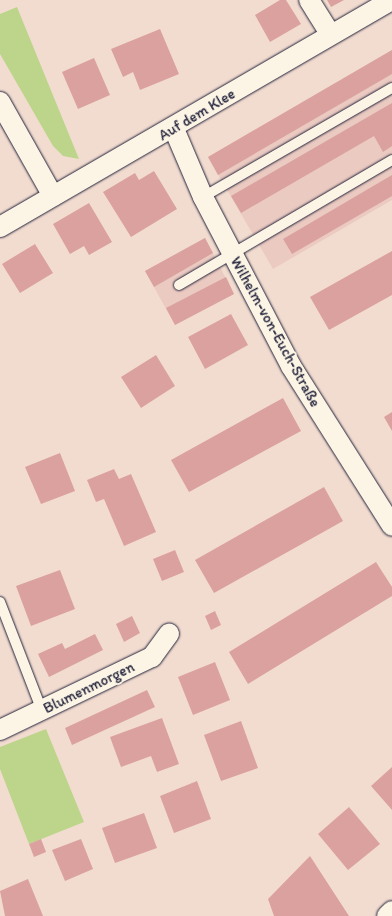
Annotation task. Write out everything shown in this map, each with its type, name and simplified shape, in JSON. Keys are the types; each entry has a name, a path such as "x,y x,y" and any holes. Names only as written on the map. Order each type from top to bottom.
{"street":[{"path":"309,0 330,34"},
{"name":"Auf dem Klee","path":"0,227 174,129 330,34 392,0"},
{"path":"0,102 53,196"},
{"name":"Wilhelm-von-Euch-Straße","path":"174,129 203,197 231,254 291,366 392,526"},
{"name":"Blumenmorgen","path":"0,730 152,657 168,634"},
{"path":"387,916 392,911"}],"lane":[{"path":"203,197 392,88"},
{"path":"179,285 392,160"},
{"path":"0,602 42,711"}],"shaded area":[{"path":"392,50 392,200 273,269 208,157"},
{"path":"205,238 234,294 175,325 145,271"}],"green space":[{"path":"17,7 79,159 63,156 53,146 0,54 0,14"},
{"path":"46,729 84,822 29,844 0,769 0,747"}],"building":[{"path":"280,0 286,0 301,24 270,42 255,15"},
{"path":"327,0 344,0 331,7"},
{"path":"160,29 179,74 140,90 133,72 123,77 111,49"},
{"path":"392,50 392,74 218,175 208,157"},
{"path":"94,58 110,95 78,109 62,72"},
{"path":"392,103 392,146 383,152 374,136 241,213 231,196"},
{"path":"154,171 177,209 131,237 103,192 135,173 139,180"},
{"path":"392,175 392,196 292,254 283,239"},
{"path":"89,203 112,242 89,255 84,246 70,254 53,224"},
{"path":"205,238 213,253 154,287 145,271"},
{"path":"35,244 53,273 20,293 2,264"},
{"path":"392,251 392,295 329,330 310,297"},
{"path":"226,277 234,294 175,325 166,308"},
{"path":"231,314 248,345 205,369 188,337"},
{"path":"156,355 175,386 141,408 121,377"},
{"path":"283,398 301,431 189,492 171,460"},
{"path":"392,412 392,431 384,417"},
{"path":"60,453 75,491 41,504 25,467"},
{"path":"114,469 119,479 131,474 156,532 124,546 104,499 96,502 87,480"},
{"path":"324,487 343,521 214,593 195,560"},
{"path":"175,550 184,572 162,581 153,559"},
{"path":"376,562 392,587 392,596 248,684 229,652"},
{"path":"60,570 75,609 31,626 16,586"},
{"path":"215,611 221,625 211,630 205,616"},
{"path":"132,616 140,633 124,642 116,624"},
{"path":"95,634 103,650 49,677 38,654 62,643 65,649"},
{"path":"215,662 230,700 193,715 178,677"},
{"path":"147,690 155,707 72,745 65,728"},
{"path":"162,718 179,764 157,772 151,756 121,767 110,737"},
{"path":"241,721 258,768 221,781 204,735"},
{"path":"392,767 392,810 371,786"},
{"path":"197,781 211,819 174,833 160,796"},
{"path":"349,807 380,844 348,870 318,834"},
{"path":"144,813 157,848 115,863 102,828"},
{"path":"41,839 46,852 34,857 29,844"},
{"path":"81,839 93,869 65,881 52,850"},
{"path":"310,856 349,916 274,916 268,899"},
{"path":"28,879 43,916 5,916 0,891"}]}
